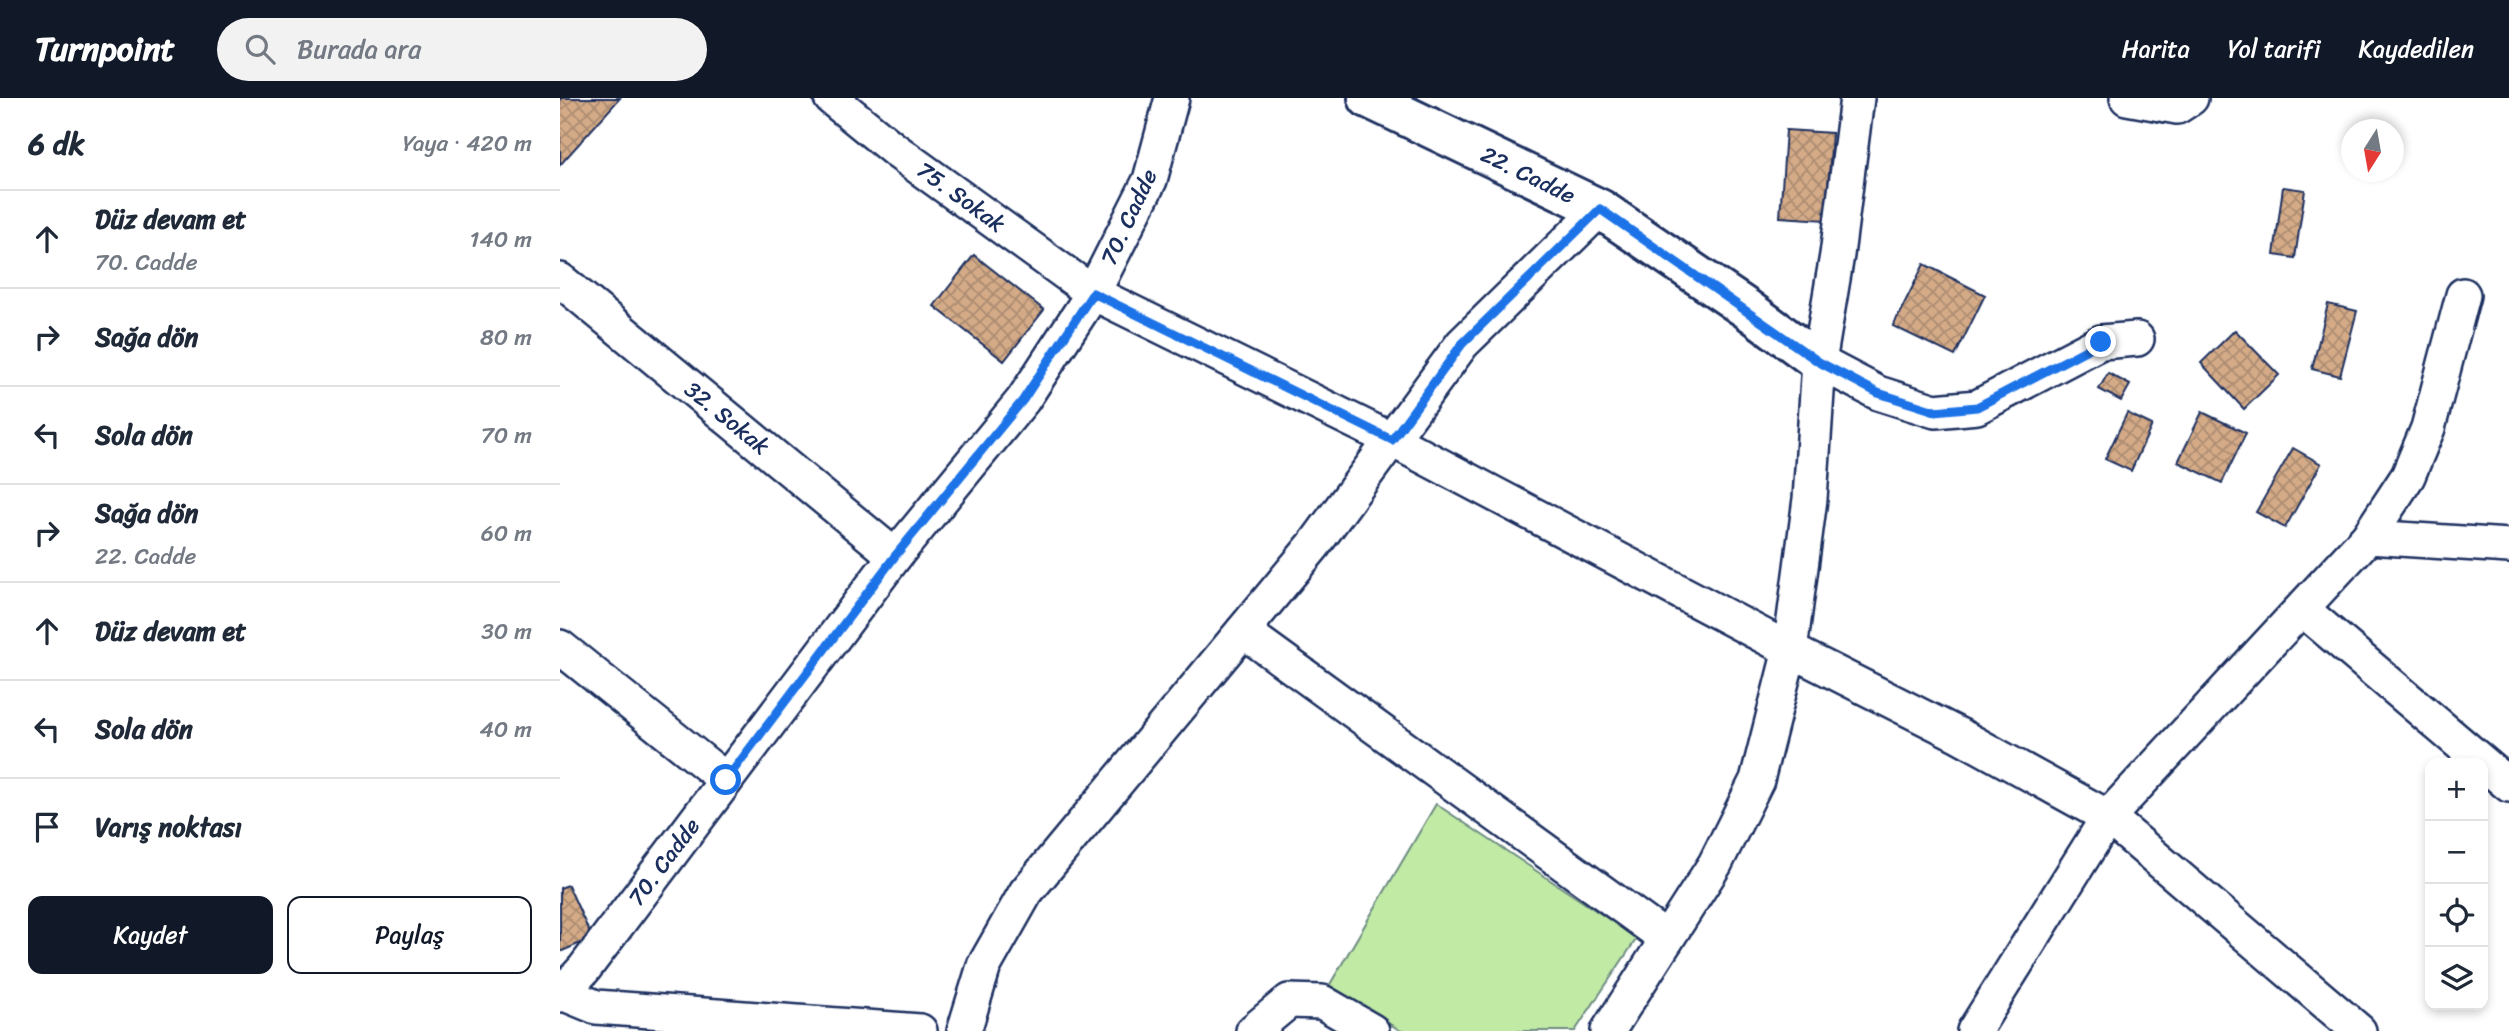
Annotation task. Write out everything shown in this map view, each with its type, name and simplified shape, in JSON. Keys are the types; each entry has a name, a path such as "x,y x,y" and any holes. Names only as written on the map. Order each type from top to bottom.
{"street":[{"name":"75. Sokak","path":"831,98 895,150 1093,293 1392,440 1790,650 1959,735 2108,817 2359,1031"},
{"name":"70. Cadde","path":"561,994 584,969 895,556 1023,400 1093,293 1150,180 1172,98"},
{"name":"22. Cadde","path":"1368,98 1600,209 1819,362"},
{"path":"1608,1031 1715,864 1756,780 1790,650 1810,499 1819,362 1857,98"},
{"path":"2127,98 2177,107 2191,98"},
{"path":"964,1031 984,966 1026,892 1314,545 1462,344 1600,209"},
{"name":"32. Sokak","path":"560,280 895,556"},
{"path":"1974,1031 2108,817 2368,537 2408,476 2428,428 2463,295"},
{"path":"1819,362 1878,393 1935,411 1977,407 2101,342 2137,339"},
{"path":"2368,537 2509,546"},
{"path":"2302,609 2509,785"},
{"path":"1243,631 1667,939"},
{"path":"560,648 726,780"},
{"path":"561,994 600,1019 920,1031"},
{"path":"1253,1031 1289,1001 1322,1002 1372,1031"}],"green space":[{"path":"1436,804 1637,938 1575,1031 1401,1031 1329,986"}],"building":[{"path":"560,98 620,98 560,165"},
{"path":"1786,130 1832,133 1826,220 1780,217"},
{"path":"2283,187 2305,190 2295,258 2274,255"},
{"path":"974,255 1044,310 1004,361 934,306"},
{"path":"1924,264 1985,295 1955,356 1893,326"},
{"path":"2328,304 2357,311 2340,376 2312,369"},
{"path":"2235,330 2279,375 2244,409 2201,363"},
{"path":"2108,373 2130,385 2121,401 2099,389"},
{"path":"2202,412 2246,433 2222,483 2178,462"},
{"path":"2127,413 2152,425 2131,471 2105,459"},
{"path":"2293,448 2321,464 2285,528 2256,512"},
{"path":"568,885 592,938 560,952 560,888"}],"route":[{"path":"726,780 895,556 1023,400 1093,293 1392,440 1462,344 1600,209 1819,362 1878,393 1935,411 1977,407 2101,342"}]}
